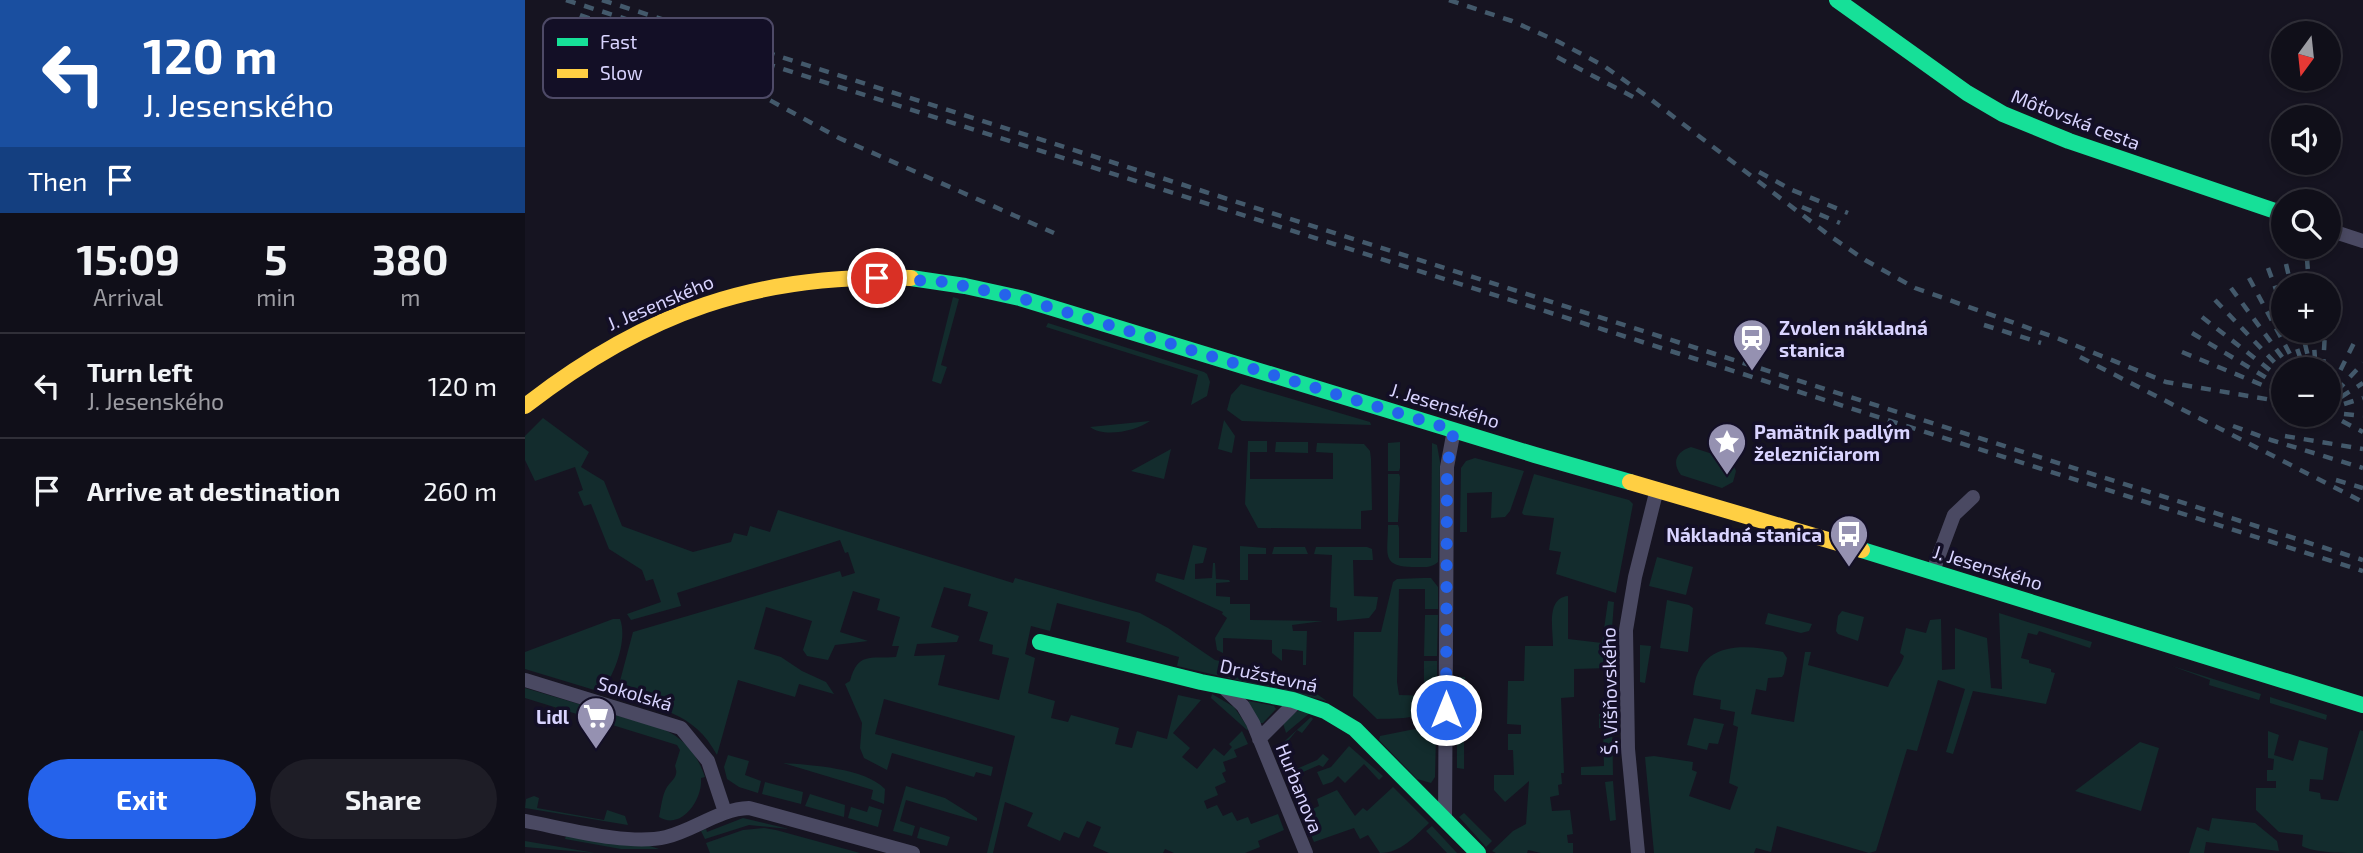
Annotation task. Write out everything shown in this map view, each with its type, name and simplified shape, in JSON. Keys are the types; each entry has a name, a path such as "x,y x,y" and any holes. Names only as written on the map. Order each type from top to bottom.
{"street":[{"name":"Môťovská cesta","path":"1837,0 1967,93 2003,114 2070,141 2271,211"},
{"path":"2341,234 2363,241"},
{"name":"J. Jesenského","path":"525,406 559,378 614,344 655,323 714,299 748,290 798,283 896,278 958,285 1020,298 1454,430 1933,571 2363,705"},
{"path":"1445,820 1447,467 1454,430"},
{"name":"Š. Višňovského","path":"1638,853 1628,749 1626,642 1635,577 1657,489"},
{"path":"1933,571 1954,515 1973,497"},
{"name":"Družstevná","path":"1040,642 1222,687 1311,704 1340,717 1478,853"},
{"name":"Sokolská","path":"525,681 681,729 708,761 725,812"},
{"name":"Hurbanova","path":"1222,687 1243,706 1253,723 1306,853"},
{"name":"Hurbanova","path":"1259,738 1296,702"},
{"path":"525,821 616,837 646,839 668,836 725,812 755,809 913,853"}],"green space":[{"path":"953,297 959,299 941,365 947,367 941,384 932,381"},
{"path":"1048,323 1204,372 1210,382 1207,396 1191,405 1198,375 1046,327"},
{"path":"1241,384 1370,422 1371,425 1242,421 1227,410 1231,395"},
{"path":"543,418 589,452 581,467 604,481 622,526 693,552 731,542 734,533 747,536 750,526 770,532 778,510 1013,583 1015,578 1140,613 1168,628 1215,660 1269,671 1311,690 1327,701 1177,666 1179,657 1126,642 1130,622 1057,603 1050,631 1031,626 1025,654 1035,658 1028,693 1055,701 1051,718 1068,722 1071,715 1119,728 1115,744 1132,748 1137,731 1167,739 1178,695 1201,700 1173,733 1190,748 1182,757 1197,769 1214,748 1224,756 1232,747 1229,744 1242,731 1248,744 1234,750 1237,757 1223,762 1226,771 1222,773 1226,782 1215,787 1218,795 1204,801 1207,809 1217,805 1223,816 1232,812 1237,821 1248,817 1251,824 1278,814 1284,830 1258,841 1260,847 1245,853 1174,853 1165,849 1163,853 1109,853 1093,846 1101,827 1087,821 1079,838 1064,832 1060,841 1027,826 1033,813 1005,802 993,853 987,853 1015,736 884,699 875,734 993,767 991,776 976,772 974,777 892,753 887,770 864,758 860,748 862,723 845,684 850,681 861,661 896,657 899,646 892,646 900,617 877,610 880,599 853,591 840,632 868,641 835,645 828,660 807,656 803,650 812,621 766,607 754,649 781,657 826,682 834,694 799,684 795,697 738,680 717,755 708,741 686,721 660,709 616,696 633,632 840,571 842,577 855,573 848,552 845,553 840,540 677,593 681,606 631,620 627,614 661,602 653,579 646,581 642,570 609,549 591,504 584,506 578,492 583,490 575,467 535,481 525,460 525,436","holes":["944,587 971,594 968,606 988,612 979,641 993,645 992,654 1009,658 999,700 938,685 945,655 914,656 917,644 957,642 959,636 931,627"]},
{"path":"1224,420 1235,436 1232,453 1218,449"},
{"path":"1150,421 1137,428 1111,433 1090,427"},
{"path":"1248,441 1267,441 1267,452 1250,452 1250,479 1333,479 1333,453 1316,452 1317,443 1364,444 1370,451 1371,459 1372,510 1361,511 1361,529 1258,528 1245,504"},
{"path":"1276,442 1308,442 1308,453 1275,452"},
{"path":"1400,442 1399,471 1388,471 1388,443"},
{"path":"1432,443 1437,445 1440,462 1438,562 1425,567 1396,565 1391,562 1387,551 1388,525 1398,525 1399,528 1399,558 1431,558"},
{"path":"1691,447 1731,460 1736,471 1733,482 1722,488 1681,475 1676,466 1677,458 1682,451"},
{"path":"1171,449 1164,479 1131,471"},
{"path":"1475,458 1524,471 1510,511 1505,517 1491,518 1492,492 1467,493 1467,532 1460,532 1461,468 1466,461"},
{"path":"1388,474 1399,474 1400,477 1398,522 1388,522"},
{"path":"1534,474 1629,500 1633,504 1616,593 1556,574 1561,552 1549,550 1554,518 1522,513"},
{"path":"1193,545 1207,548 1203,563 1195,564 1195,579 1212,578 1215,563 1216,579 1230,582 1216,583 1216,596 1230,597 1230,604 1250,604 1250,620 1323,621 1292,625 1293,631 1307,631 1306,665 1303,665 1303,651 1282,649 1282,661 1272,653 1272,640 1223,638 1223,653 1217,650 1215,638 1227,618 1223,612 1155,581 1157,573 1184,580"},
{"path":"1240,546 1266,548 1266,554 1248,554 1248,580 1240,580"},
{"path":"1274,547 1305,547 1308,554 1272,554"},
{"path":"1316,547 1372,549 1373,560 1353,560 1354,596 1378,597 1376,609 1369,618 1337,621 1337,608 1330,607 1332,555 1314,554"},
{"path":"1657,557 1693,567 1686,595 1649,586"},
{"path":"1431,578 1438,587 1438,609 1425,609 1425,589 1399,589 1397,682 1399,695 1437,696 1434,704 1422,714 1377,719 1353,696 1354,632 1381,632 1393,582 1397,579"},
{"path":"1568,596 1568,639 1602,643 1608,601 1614,602 1609,668 1574,669 1574,697 1561,698 1564,773 1561,773 1562,784 1558,785 1559,795 1550,797 1552,811 1570,810 1573,834 1567,835 1568,843 1573,843 1573,853 1541,853 1528,850 1527,853 1496,853 1492,851 1513,831 1526,824 1529,781 1505,802 1494,790 1494,775 1514,775 1513,750 1508,750 1508,734 1521,734 1521,725 1507,724 1508,681 1524,681 1525,646 1553,646 1554,608 1556,602"},
{"path":"1667,600 1693,608 1688,652 1660,648"},
{"path":"1842,611 1864,617 1858,641 1836,631 1838,616"},
{"path":"1768,613 1812,624 1809,631 1801,633 1765,624"},
{"path":"1999,613 2092,642 2090,648 2039,631 2037,635 2028,633 2021,658 2055,673 2046,704 1973,691 1953,754 1946,752 1965,689 1938,680 1917,751 1907,749 1876,851 1869,853 1777,826 1771,852 1756,848 1754,853 1654,853 1645,757 1693,762 1692,770 1697,772 1689,796 1730,810 1738,787 1729,783 1738,727 1733,725 1735,712 1720,709 1721,700 1693,695 1696,677 1712,655 1738,648 1783,652 1787,658 1784,674 1782,677 1768,678 1766,691 1756,689 1751,714 1794,722 1805,652 1811,652 1808,665 1888,687 1904,656 1900,653 1906,628 1926,633 1930,620 1941,619 1942,670 1955,669 1955,628 1987,638 1991,688 2002,689"},
{"path":"1425,615 1438,615 1437,656 1424,656"},
{"path":"613,619 620,619 621,647 611,677 601,692 525,669 525,652"},
{"path":"1640,645 1651,646 1645,683 1640,682"},
{"path":"1424,661 1437,661 1437,683 1424,682"},
{"path":"2172,666 2261,694 2259,700 2209,685 2210,680"},
{"path":"1458,677 1465,677 1465,718 1458,717"},
{"path":"525,688 663,729 678,737 694,754 705,777 701,778 695,803 676,820 659,817 665,790 676,775 675,766 680,750 677,745 525,698"},
{"path":"1212,694 1234,707 1249,729 1211,698"},
{"path":"2270,697 2327,715 2326,720 2270,703"},
{"path":"1249,701 1274,706 1276,709 1263,723 1259,723 1248,706"},
{"path":"1298,711 1311,712 1286,733 1282,720"},
{"path":"1599,714 1612,714 1613,775 1581,775 1581,767 1604,766 1603,728 1599,728"},
{"path":"1311,717 1313,719 1302,733 1297,730 1280,751 1287,765 1282,767 1275,750"},
{"path":"1694,718 1724,724 1718,744 1709,743 1707,750 1687,745"},
{"path":"1420,728 1431,730 1436,735 1435,777 1431,783 1417,779 1379,740 1380,736"},
{"path":"1457,728 1464,728 1464,769 1457,768"},
{"path":"2360,730 2363,731 2363,853 2330,852 2302,846 2303,835 2279,832 2256,810 2256,788 2276,788 2276,781 2267,781 2267,770 2273,770 2274,759 2268,758 2268,731 2279,735 2274,755 2293,761 2299,740 2328,748 2323,780 2310,779 2309,791 2320,793 2321,799 2338,801"},
{"path":"2140,742 2159,748 2141,811 2075,791"},
{"path":"1349,746 1383,776 1379,780 1364,764 1345,783 1338,776 1323,785 1317,772 1331,767"},
{"path":"1323,754 1329,759 1323,767 1319,765 1287,779 1285,774 1317,760"},
{"path":"728,755 749,761 745,775 761,781 758,793 739,787 727,779 724,767"},
{"path":"783,763 837,769 865,776 885,789 884,804 871,799 873,790"},
{"path":"1613,781 1616,820 1610,821 1605,782"},
{"path":"765,782 803,792 801,804 762,794"},
{"path":"906,786 945,798 977,818 977,821 906,800 900,821 915,826 912,836 893,831"},
{"path":"1393,787 1429,823 1407,843 1380,853 1368,835 1360,839 1354,828 1314,842 1302,814 1319,806 1317,799 1337,790 1355,816 1363,808 1367,811"},
{"path":"810,794 845,805 844,817 805,806"},
{"path":"534,796 539,798 537,808 604,820 607,810 625,816 628,825 525,808 526,799"},
{"path":"869,806 882,810 878,827 848,818 851,807 867,812"},
{"path":"1464,813 1492,841 1486,847 1459,817"},
{"path":"743,818 789,829 749,825 705,839 701,831 706,829 707,832"},
{"path":"2212,818 2255,823 2277,841 2279,851 2206,842 2204,853 2189,853 2197,827 2209,831"},
{"path":"1432,826 1457,853 1447,853 1426,831"},
{"path":"920,827 950,837 947,846 917,838"},
{"path":"764,828 860,853 710,853 706,843 743,830"},
{"path":"566,836 659,849 621,849 565,839"},
{"path":"525,841 595,853 525,847"}],"railway":[{"path":"566,0 623,18"},
{"path":"602,0 659,18"},
{"path":"1449,0 1512,21 1604,66 1830,236 1865,260 1915,288 2057,338 2166,382 2271,400"},
{"path":"580,15 588,18"},
{"path":"773,54 2363,560"},
{"path":"1557,57 1639,100"},
{"path":"773,66 2363,571"},
{"path":"766,98 839,138 1054,233"},
{"path":"1759,172 1792,190 1848,213"},
{"path":"1802,207 1840,223"},
{"path":"2307,259 2308,273"},
{"path":"2286,264 2288,273"},
{"path":"2268,268 2271,276"},
{"path":"2249,278 2292,357"},
{"path":"2231,288 2282,357"},
{"path":"2215,300 2271,359"},
{"path":"2202,317 2271,371"},
{"path":"1984,325 2041,343"},
{"path":"2192,333 2270,380"},
{"path":"2341,369 2356,339"},
{"path":"2295,343 2300,357"},
{"path":"2314,343 2315,357"},
{"path":"2324,343 2324,357"},
{"path":"2305,344 2308,357"},
{"path":"2182,352 2271,389"},
{"path":"2080,357 2363,502"},
{"path":"2341,387 2363,363"},
{"path":"2341,397 2363,383"},
{"path":"2344,404 2363,398"},
{"path":"2344,414 2363,416"},
{"path":"2342,421 2363,432"},
{"path":"2233,426 2363,468"},
{"path":"2285,436 2363,449"},
{"path":"2336,480 2363,488"}],"traffic: fast":[{"path":"1837,0 1967,93 2003,114 2069,141 2271,210"},
{"path":"911,278 1020,298 1630,482"},
{"path":"1862,550 2363,705"},
{"path":"1040,642 1201,682 1293,700 1325,711 1355,729 1478,853"}],"traffic: slow":[{"path":"525,406 570,373 615,346 660,323 706,305 753,292 803,283 855,278 911,278"},
{"path":"1630,482 1862,550"}],"place":[{"name":"Zvolen nákladná stanica","path":"1752,372"},
{"name":"Pamätník padlým železničiarom","path":"1727,476"},
{"name":"Nákladná stanica","path":"1849,568"},
{"name":"Lidl","path":"596,750"}],"route":[{"path":"877,278 945,282 1020,298 1454,430 1447,467 1446,710"}]}
